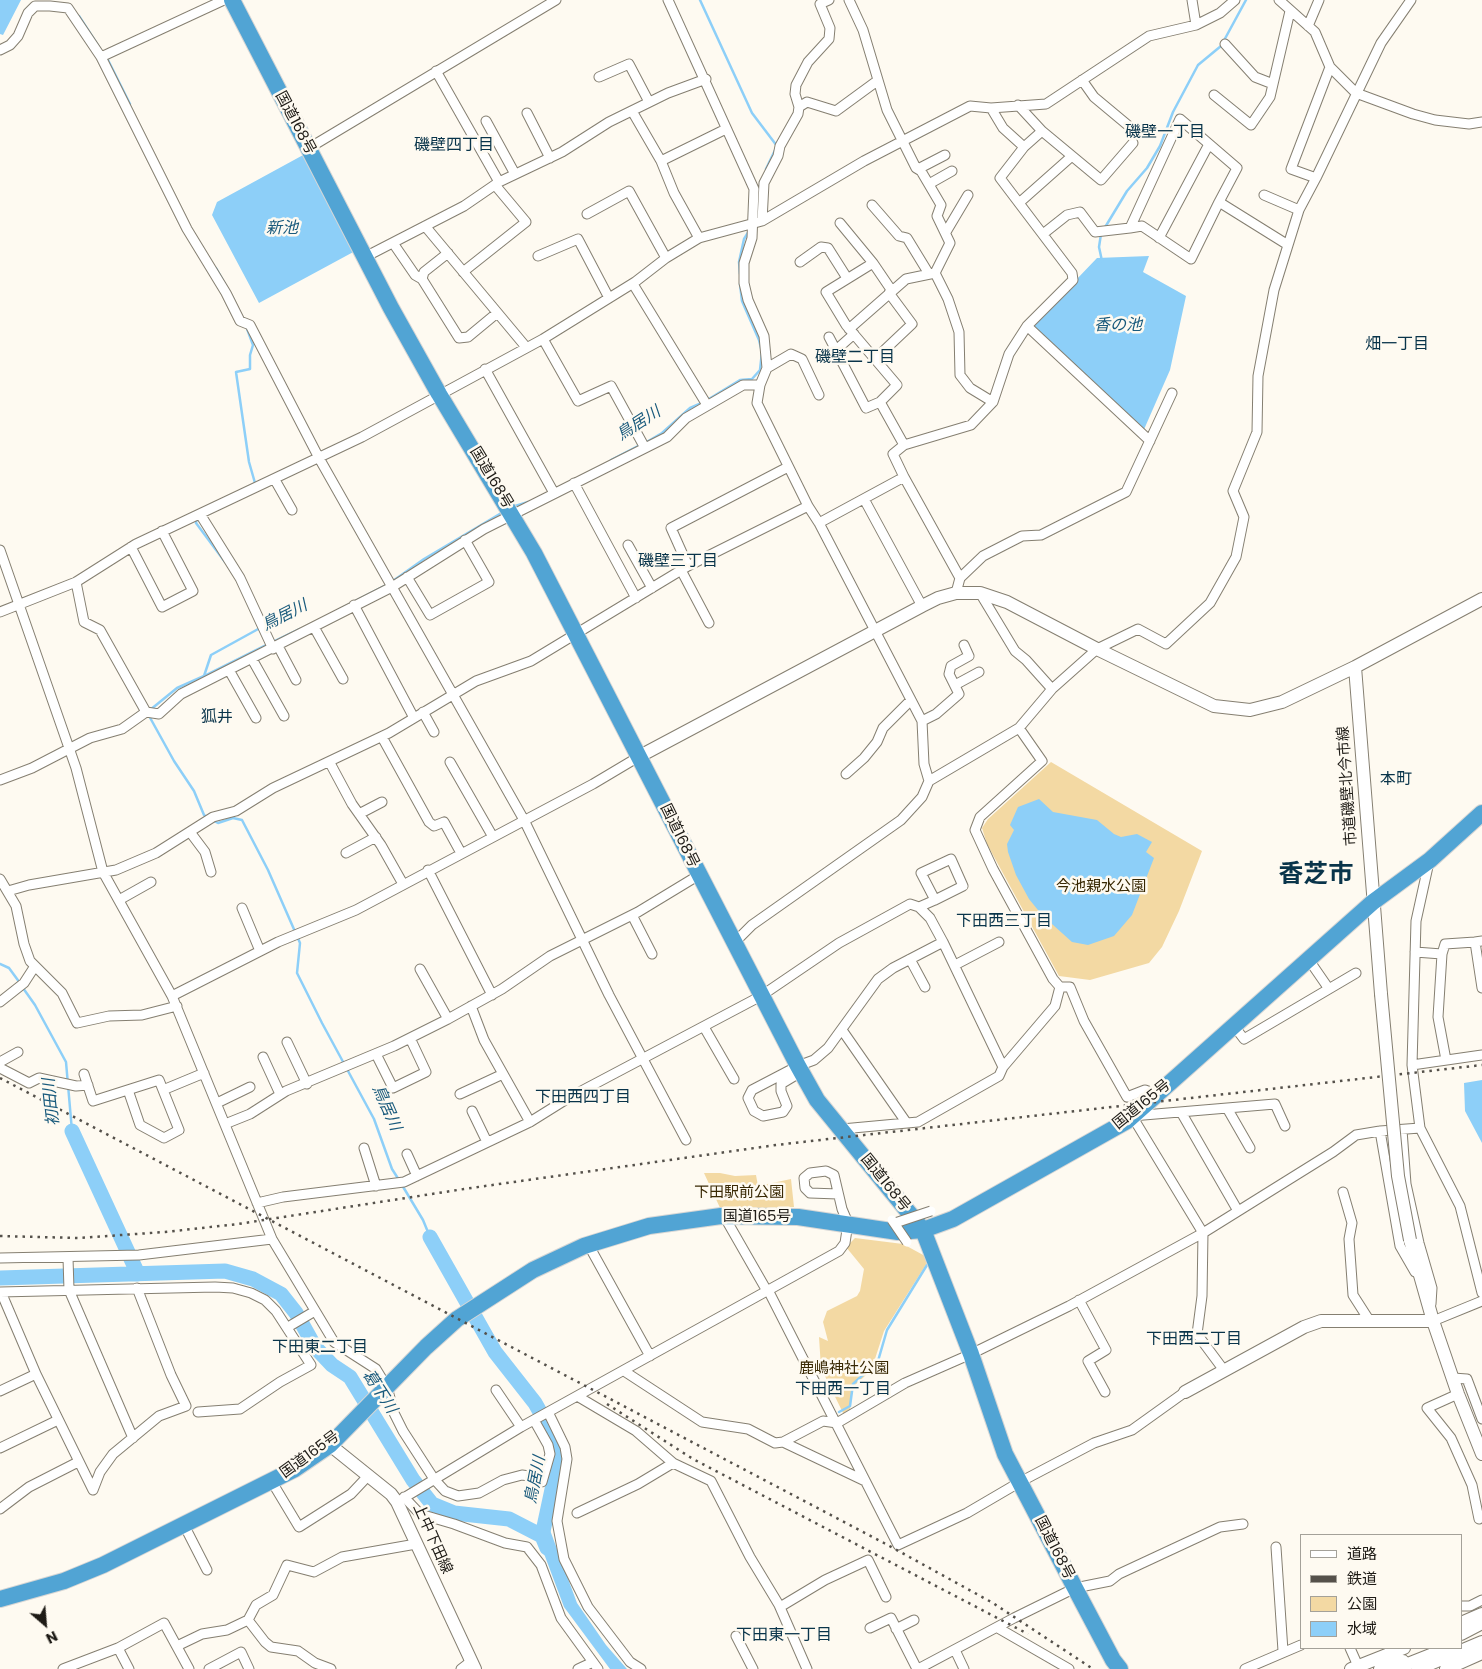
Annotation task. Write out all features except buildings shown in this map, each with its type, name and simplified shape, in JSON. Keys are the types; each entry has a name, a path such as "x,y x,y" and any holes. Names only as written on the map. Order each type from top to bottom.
{"highway":[{"name":"国道168号","path":"232,0 365,257 439,394 510,509 640,756 731,940 800,1069 818,1100 923,1230 971,1354 1006,1454 1113,1660 1120,1669"},
{"name":"国道165号","path":"0,1599 64,1581 272,1482 330,1445 426,1347 467,1312 533,1270 588,1244 649,1226 724,1216 790,1216 848,1223 898,1232 923,1230 953,1219 1118,1127 1373,902 1430,860 1482,813"},
{"path":"872,1228 880,1226 892,1217 894,1211 891,1192"}],"street":[{"path":"101,57 224,0"},
{"path":"309,148 556,0"},
{"path":"668,0 706,79 726,129 754,189 752,238 744,264 744,283 748,300 764,336 767,368 760,385 757,403 808,506 819,523 922,721 924,764 929,781"},
{"path":"762,221 764,183 778,156 780,146 798,114 799,107 795,94 799,76 808,62 829,39 830,28 820,4 829,0"},
{"path":"836,350 851,331 906,279 932,274 950,243 937,216 941,205 902,142 878,81 863,30 849,0"},
{"path":"1192,0 1196,25"},
{"path":"0,612 76,582 131,547 162,531 362,438 484,369 543,339 633,284 666,258 699,238 762,221 864,161 970,106 992,108 1046,104 1149,36 1196,25 1220,13 1234,0"},
{"path":"1279,0 1315,32 1330,66 1356,93 1435,120 1469,124 1482,122"},
{"path":"1308,26 1319,0"},
{"path":"731,940 740,936 752,925 901,820 922,796 929,781 1019,728 1052,689 1097,649 1138,630 1166,644 1210,603 1236,557 1244,517 1234,491 1256,432 1258,376 1274,290 1298,210 1316,178 1380,43 1411,0"},
{"path":"0,50 10,45 18,36 28,13 35,6 50,6 68,8 101,57 187,229 226,293 240,321 250,325 319,458 524,820 642,1059 686,1140"},
{"path":"1214,95 1251,125 1270,97 1290,11"},
{"path":"1226,44 1255,76 1273,84"},
{"path":"599,76 629,64 649,102"},
{"path":"1316,178 1292,169 1330,66"},
{"path":"436,71 497,184 526,222 464,272"},
{"path":"365,257 464,206 497,184 550,158 649,102 706,79"},
{"path":"1082,80 1094,97 1136,132"},
{"path":"799,107 806,102 836,111 878,81"},
{"path":"1018,105 1042,131 1101,180 1133,143"},
{"path":"992,108 1003,128 1024,147"},
{"path":"632,111 661,161 674,193 699,238"},
{"path":"527,113 550,158"},
{"path":"1043,234 1067,215 1080,212 1095,232 1110,231 1130,228 1142,226 1191,259 1237,168 1180,120 1130,228"},
{"path":"486,121 516,174"},
{"path":"661,161 726,129"},
{"path":"960,578 893,454 904,445 971,425 993,402 1009,354 1027,326 1074,280 1072,273 1000,178 1024,147 1042,131"},
{"path":"1159,238 1209,144"},
{"path":"918,169 945,155"},
{"path":"1019,203 1072,156"},
{"path":"929,184 952,171"},
{"path":"587,214 629,191 666,258"},
{"path":"946,232 968,195"},
{"path":"1264,196 1298,210"},
{"path":"1220,202 1288,244"},
{"path":"872,204 899,236 907,238 948,298 959,332 960,375 970,388 993,402"},
{"path":"840,224 873,263 912,324 875,359"},
{"path":"425,226 526,347"},
{"path":"538,256 578,239 609,298"},
{"path":"393,243 415,275 422,279 459,338 468,337 498,313"},
{"path":"800,262 821,247 828,248 847,278"},
{"path":"422,279 424,272 448,253"},
{"path":"829,337 866,408 880,402 896,385 851,331 826,292 873,263"},
{"path":"633,284 708,405"},
{"path":"1027,326 1150,441"},
{"path":"543,339 578,401 611,386 645,448"},
{"path":"767,368 791,354 802,359 818,395"},
{"path":"484,369 554,493"},
{"path":"0,780 32,768 95,736 122,729 146,712 159,714 181,694 252,659 273,645 314,627 407,577 510,509 554,493 667,437 686,418 743,385 760,385"},
{"path":"956,593 960,578 983,556 1022,536 1041,535 1126,492 1172,394"},
{"path":"880,402 904,445"},
{"path":"709,623 685,568 671,528 788,467"},
{"path":"819,523 904,477"},
{"path":"275,480 292,510"},
{"path":"574,483 636,598"},
{"path":"864,498 922,606"},
{"path":"8,891 103,872 132,864 213,817 236,811 274,788 382,737 486,676 531,661 685,568 808,506"},
{"path":"197,516 240,578 273,645 296,680"},
{"path":"131,547 162,607 193,591 162,531"},
{"path":"407,577 430,615 489,582 465,540"},
{"path":"628,545 652,588"},
{"path":"0,550 69,748 103,872 177,1006 272,1239 334,1342 370,1364 393,1402 394,1413 402,1431 434,1479 445,1491 458,1496 479,1493 503,1480 522,1475 536,1477 542,1482 550,1454 548,1445 534,1420"},
{"path":"76,582 84,622 100,630 146,712"},
{"path":"172,996 260,951 356,910 640,756 938,598 956,593 980,593 1007,602 1097,649 1214,706 1250,710 1282,702 1356,667 1482,599"},
{"path":"980,593 1014,651 1026,660 1052,689"},
{"path":"354,605 414,718"},
{"path":"314,627 343,679"},
{"path":"922,721 936,714 960,694 949,674 951,666 969,656 964,645"},
{"path":"252,659 284,716"},
{"name":"市道磯壁北今市線","path":"1356,667 1373,902 1398,1176 1410,1240 1432,1315 1458,1394 1482,1454"},
{"path":"230,670 256,718"},
{"path":"955,685 978,672"},
{"path":"846,774 864,758 877,742 883,728 911,700"},
{"path":"423,712 434,732"},
{"path":"1019,728 1042,761 980,817 975,830 992,869 1053,978 1060,987"},
{"path":"382,737 429,822 434,826 444,822 461,853"},
{"path":"450,762 493,837"},
{"path":"330,763 359,814 376,837 403,884"},
{"path":"359,814 382,802"},
{"path":"190,832 205,852 211,872"},
{"path":"346,852 376,837"},
{"path":"920,907 935,900 963,886 951,860 921,873 935,900"},
{"path":"1430,860 1416,921 1412,1065 1420,1128 1460,1206 1482,1293"},
{"path":"428,870 492,995"},
{"path":"225,1124 250,1114 280,1094 376,1054 448,1020 492,995 538,964 632,915 699,875"},
{"path":"0,879 20,916 27,954 35,966 62,993 77,1023 109,1016 142,1015 177,1006"},
{"path":"119,900 151,882"},
{"path":"257,1203 283,1197 400,1183 417,1176 530,1122 565,1100 760,996 838,943 910,904 920,907 930,918 955,965 1003,1067"},
{"path":"242,908 260,951"},
{"path":"632,915 652,954"},
{"path":"800,1069 752,1090 748,1098 754,1112 763,1116 783,1112 787,1106 781,1091 781,1084 828,1048 878,979 910,959 943,942"},
{"path":"955,965 999,942"},
{"path":"1446,1060 1438,1016 1442,954 1445,944 1478,942 1482,988"},
{"path":"1415,952 1442,954"},
{"path":"910,959 925,987"},
{"path":"1309,960 1329,990"},
{"path":"0,1002 22,985 35,966"},
{"path":"420,969 448,1020"},
{"path":"1234,1026 1244,1039 1356,973"},
{"path":"842,1129 918,1122 999,1076 1003,1067 1054,1006 1060,987"},
{"path":"1060,987 1070,987 1084,1021 1127,1097 1145,1090 1156,1094"},
{"path":"471,1006 484,1040 530,1122"},
{"path":"704,1026 734,1079"},
{"path":"842,1030 906,1122"},
{"path":"376,1054 393,1088 426,1072 410,1038"},
{"path":"287,1042 307,1084"},
{"path":"0,1062 18,1052"},
{"path":"1412,1065 1482,1055"},
{"path":"263,1057 280,1094"},
{"path":"0,1068 30,1083 39,1078 76,1086 88,1085"},
{"path":"163,1090 204,1073"},
{"path":"84,1074 94,1102 128,1090 158,1080 179,1130 164,1138 140,1125 128,1090"},
{"path":"460,1094 503,1074"},
{"path":"217,1103 250,1087"},
{"path":"1223,1369 1197,1334 1202,1296 1203,1233 1132,1116 1275,1104 1285,1126"},
{"path":"1227,1108 1250,1148"},
{"path":"472,1111 487,1142"},
{"path":"1181,1112 1238,1211"},
{"path":"624,1371 702,1422 748,1429 775,1443 782,1442 822,1421 836,1423 905,1382 971,1354 1079,1300 1203,1233 1356,1136 1380,1130 1420,1128"},
{"path":"1380,1130 1400,1246 1423,1285"},
{"path":"1402,1130 1406,1184 1419,1243 1432,1288 1432,1315"},
{"path":"364,1148 376,1186"},
{"path":"407,1154 417,1176"},
{"path":"1343,1192 1352,1223 1349,1239 1353,1296 1369,1320"},
{"path":"578,1669 596,1666 561,1618 541,1565 527,1547 505,1543 454,1524 420,1514 401,1499 520,1427 839,1250 845,1243 848,1223 838,1194"},
{"path":"906,1242 893,1222 931,1211"},
{"path":"724,1216 767,1291 898,1545 967,1513 1020,1482 1094,1443 1132,1430 1185,1392 1223,1369 1304,1327 1321,1321 1369,1320 1432,1315 1482,1301"},
{"path":"0,1258 68,1260 139,1255 272,1239"},
{"path":"588,1244 650,1356"},
{"path":"68,1260 69,1290 133,1438"},
{"path":"137,1288 170,1375 186,1406 166,1412 106,1462 93,1490 36,1374 0,1292 137,1288 233,1288 265,1300 288,1327 311,1365 280,1382 240,1409 198,1412"},
{"path":"1079,1300 1106,1350 1088,1361 1105,1392"},
{"path":"288,1327 315,1311"},
{"path":"0,1391 36,1374"},
{"path":"1453,1378 1467,1379 1482,1419"},
{"path":"496,1390 520,1427"},
{"path":"1458,1394 1427,1408 1450,1438 1472,1485 1481,1521"},
{"path":"577,1396 636,1430 672,1462 711,1481 750,1556 780,1607 807,1669"},
{"path":"548,1412 565,1447 567,1459 557,1521 564,1559 588,1607 630,1662 642,1669"},
{"path":"0,1448 58,1420"},
{"path":"782,1442 865,1481"},
{"name":"上中下田線","path":"330,1445 367,1477 401,1499 416,1544 468,1667"},
{"path":"0,1509 29,1487 78,1462"},
{"path":"577,1513 638,1484 672,1462"},
{"path":"272,1482 300,1527 351,1494 367,1477"},
{"path":"870,1628 891,1618 918,1669 1075,1588 1110,1581 1119,1574 1220,1527 1244,1524"},
{"path":"184,1525 207,1570"},
{"path":"177,1646 202,1634 228,1630 248,1620 256,1605 273,1595 287,1565 314,1572 342,1557 416,1544"},
{"path":"1276,1547 1283,1652"},
{"path":"780,1607 824,1580 868,1560 886,1597"},
{"path":"1462,1606 1470,1606 1482,1600"},
{"path":"1462,1623 1482,1614"},
{"path":"248,1620 271,1647 298,1651 315,1663 331,1669"},
{"path":"896,1629 914,1620"},
{"path":"63,1669 118,1648 164,1623 189,1669"},
{"path":"1462,1633 1482,1623"},
{"path":"998,1628 1069,1669"},
{"path":"1462,1642 1482,1632"},
{"path":"736,1636 753,1669"},
{"path":"1418,1669 1482,1642"},
{"path":"1245,1669 1300,1644"},
{"path":"118,1648 129,1669"},
{"path":"1350,1649 1355,1668 1426,1649"},
{"path":"1395,1669 1445,1649"},
{"path":"955,1650 964,1669"},
{"path":"209,1669 241,1652 249,1669"},
{"path":"1380,1669 1406,1653"},
{"path":"1389,1669 1406,1653"},
{"path":"1446,1669 1482,1653"},
{"path":"1466,1669 1482,1662"}],"green space":[{"name":"今池親水公園","path":"1051,762 1202,851 1179,911 1162,947 1149,963 1090,980 1059,976 987,844 982,828 988,819"},
{"name":"下田駅前公園","path":"704,1173 720,1173 735,1176 756,1175 758,1186 791,1179 794,1207 721,1210"},
{"name":"鹿嶋神社公園","path":"855,1238 903,1244 925,1256 927,1263 884,1331 874,1362 878,1364 853,1387 850,1410 844,1415 821,1368 819,1337 828,1341 823,1322 827,1311 857,1296 860,1291 864,1269 846,1247"}],"water":[{"path":"0,0 21,0 3,35 0,34"},
{"name":"新池","path":"305,154 357,250 259,303 212,215 217,202"},
{"name":"香の池","path":"1149,256 1143,272 1186,296 1170,370 1142,434 1032,326 1097,258"},
{"path":"1039,799 1053,812 1097,820 1114,834 1121,837 1137,834 1152,842 1146,852 1154,858 1132,915 1114,936 1088,945 1072,942 1042,915 1029,899 1016,875 1007,844 1014,830 1010,825 1018,807"},
{"path":"1482,1080 1482,1143 1465,1111 1464,1083"},
{"path":"540,1526 550,1530 577,1603 606,1645 627,1669 610,1669 564,1607 540,1543 534,1535"}],"waterway":[{"name":"鳥居川","path":"700,0 752,113 777,146 766,169"},
{"path":"1104,229 1127,191 1147,168 1160,146 1173,112 1198,65 1221,46 1246,0"},
{"path":"79,16 99,47"},
{"path":"107,58 130,104"},
{"name":"鳥居川","path":"740,274 739,262 744,239 749,231"},
{"path":"1101,234 1099,247 1102,261"},
{"path":"216,268 234,300"},
{"name":"鳥居川","path":"645,443 662,433 690,408 704,402 740,380 752,379 760,370 762,352 759,340 742,301 740,284"},
{"path":"246,326 253,345 250,355 250,369 236,372 249,462 255,483 253,485"},
{"name":"鳥居川","path":"611,460 640,445"},
{"name":"鳥居川","path":"512,507 528,502"},
{"name":"鳥居川","path":"334,612 390,583 424,559 503,512"},
{"path":"197,517 196,523 225,562"},
{"path":"150,710 177,688 204,676 211,655 260,628"},
{"name":"鳥居川","path":"273,642 300,629"},
{"name":"鳥居川","path":"204,676 268,644"},
{"name":"鳥居川","path":"148,714 174,761 194,791 204,815 207,817"},
{"name":"鳥居川","path":"212,820 218,823 233,818 242,820 268,870 300,943 297,973 374,1119 392,1169 399,1180"},
{"name":"初田川","path":"0,964 9,968 20,983"},
{"name":"初田川","path":"23,988 35,1005 66,1062 72,1131"},
{"name":"初田川","path":"72,1131 138,1274"},
{"name":"鳥居川","path":"402,1185 423,1220 430,1237"},
{"name":"鳥居川","path":"430,1237 495,1352 535,1403 560,1452 542,1536"},
{"path":"839,1412 850,1406 853,1384 878,1361 887,1330 927,1265"},
{"name":"葛下川","path":"0,1278 225,1271 253,1279 281,1294 296,1313 315,1347 332,1365 350,1377 413,1480 432,1504 454,1513 509,1519 542,1536 547,1548"}],"railway":[{"path":"0,1236 78,1238 165,1232 238,1224 464,1189 776,1145 1482,1065"},
{"path":"0,1078 884,1543 993,1603 1093,1669"},
{"path":"607,1404 693,1459 1028,1634"}],"district":[{"name":"磯壁一丁目","path":"1165,133"},
{"name":"磯壁四丁目","path":"454,146"},
{"name":"畑一丁目","path":"1397,345"},
{"name":"磯壁二丁目","path":"855,358"},
{"name":"磯壁三丁目","path":"678,562"},
{"name":"狐井","path":"217,718"},
{"name":"本町","path":"1396,780"},
{"name":"香芝市","path":"1316,876"},
{"name":"下田西三丁目","path":"1004,922"},
{"name":"下田西四丁目","path":"583,1098"},
{"name":"下田西二丁目","path":"1194,1340"},
{"name":"下田東二丁目","path":"320,1348"},
{"name":"下田西一丁目","path":"843,1390"},
{"name":"下田東一丁目","path":"784,1636"}]}
